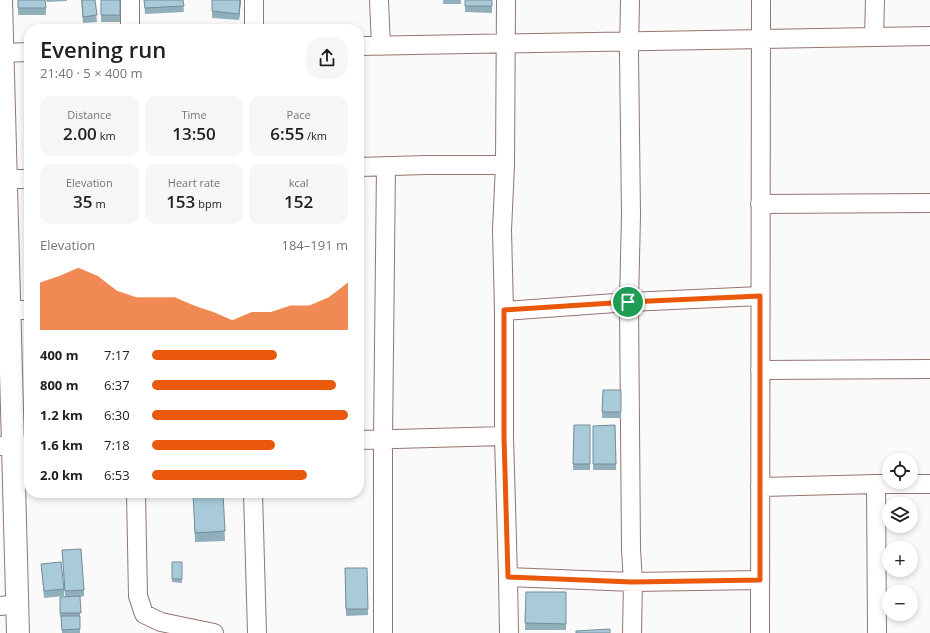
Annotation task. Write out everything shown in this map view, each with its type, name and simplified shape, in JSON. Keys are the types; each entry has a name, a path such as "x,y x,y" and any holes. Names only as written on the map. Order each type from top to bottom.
{"street":[{"path":"1,0 4,267 19,310 5,353 14,446 9,605 18,633"},
{"path":"130,0 130,24"},
{"path":"254,0 254,24"},
{"path":"379,0 380,46"},
{"path":"506,0 502,230 504,310 504,436 509,633"},
{"path":"630,0 630,215 628,302 632,633"},
{"path":"760,633 761,0"},
{"path":"874,37 875,0"},
{"path":"364,46 930,36"},
{"path":"2,52 24,52"},
{"path":"364,167 504,165"},
{"path":"383,633 383,440 386,166"},
{"path":"3,180 24,179"},
{"path":"760,204 930,204"},
{"path":"504,310 628,302 760,296"},
{"path":"760,370 930,369"},
{"path":"364,440 504,436"},
{"path":"876,484 877,633"},
{"path":"760,487 930,484"},
{"path":"136,498 138,596 144,614 161,622 214,633"},
{"path":"253,498 257,633"},
{"path":"508,577 632,582 760,580"}],"building":[{"path":"18,0 45,0 46,8 18,8"},
{"path":"82,0 95,0 97,15 83,17"},
{"path":"101,0 120,0 120,15 101,15"},
{"path":"144,0 183,0 184,6 145,8"},
{"path":"212,0 240,0 239,14 212,11"},
{"path":"465,0 492,0 492,6 465,6"},
{"path":"603,390 621,390 621,412 602,412"},
{"path":"574,425 590,425 590,464 573,464"},
{"path":"615,425 616,464 593,464 593,426"},
{"path":"193,498 223,498 225,531 195,533"},
{"path":"81,549 84,590 65,591 62,550"},
{"path":"61,562 64,589 44,591 41,564"},
{"path":"172,562 182,562 182,579 172,579"},
{"path":"345,568 367,568 368,609 346,609"},
{"path":"526,592 566,592 566,624 525,623"},
{"path":"80,596 81,613 60,613 60,597"},
{"path":"61,616 80,616 80,629 62,630"},
{"path":"610,629 610,633 576,633 576,631"}],"route":[{"path":"760,296 760,580 632,582 508,577 504,436 504,310 628,302 760,296"}]}
